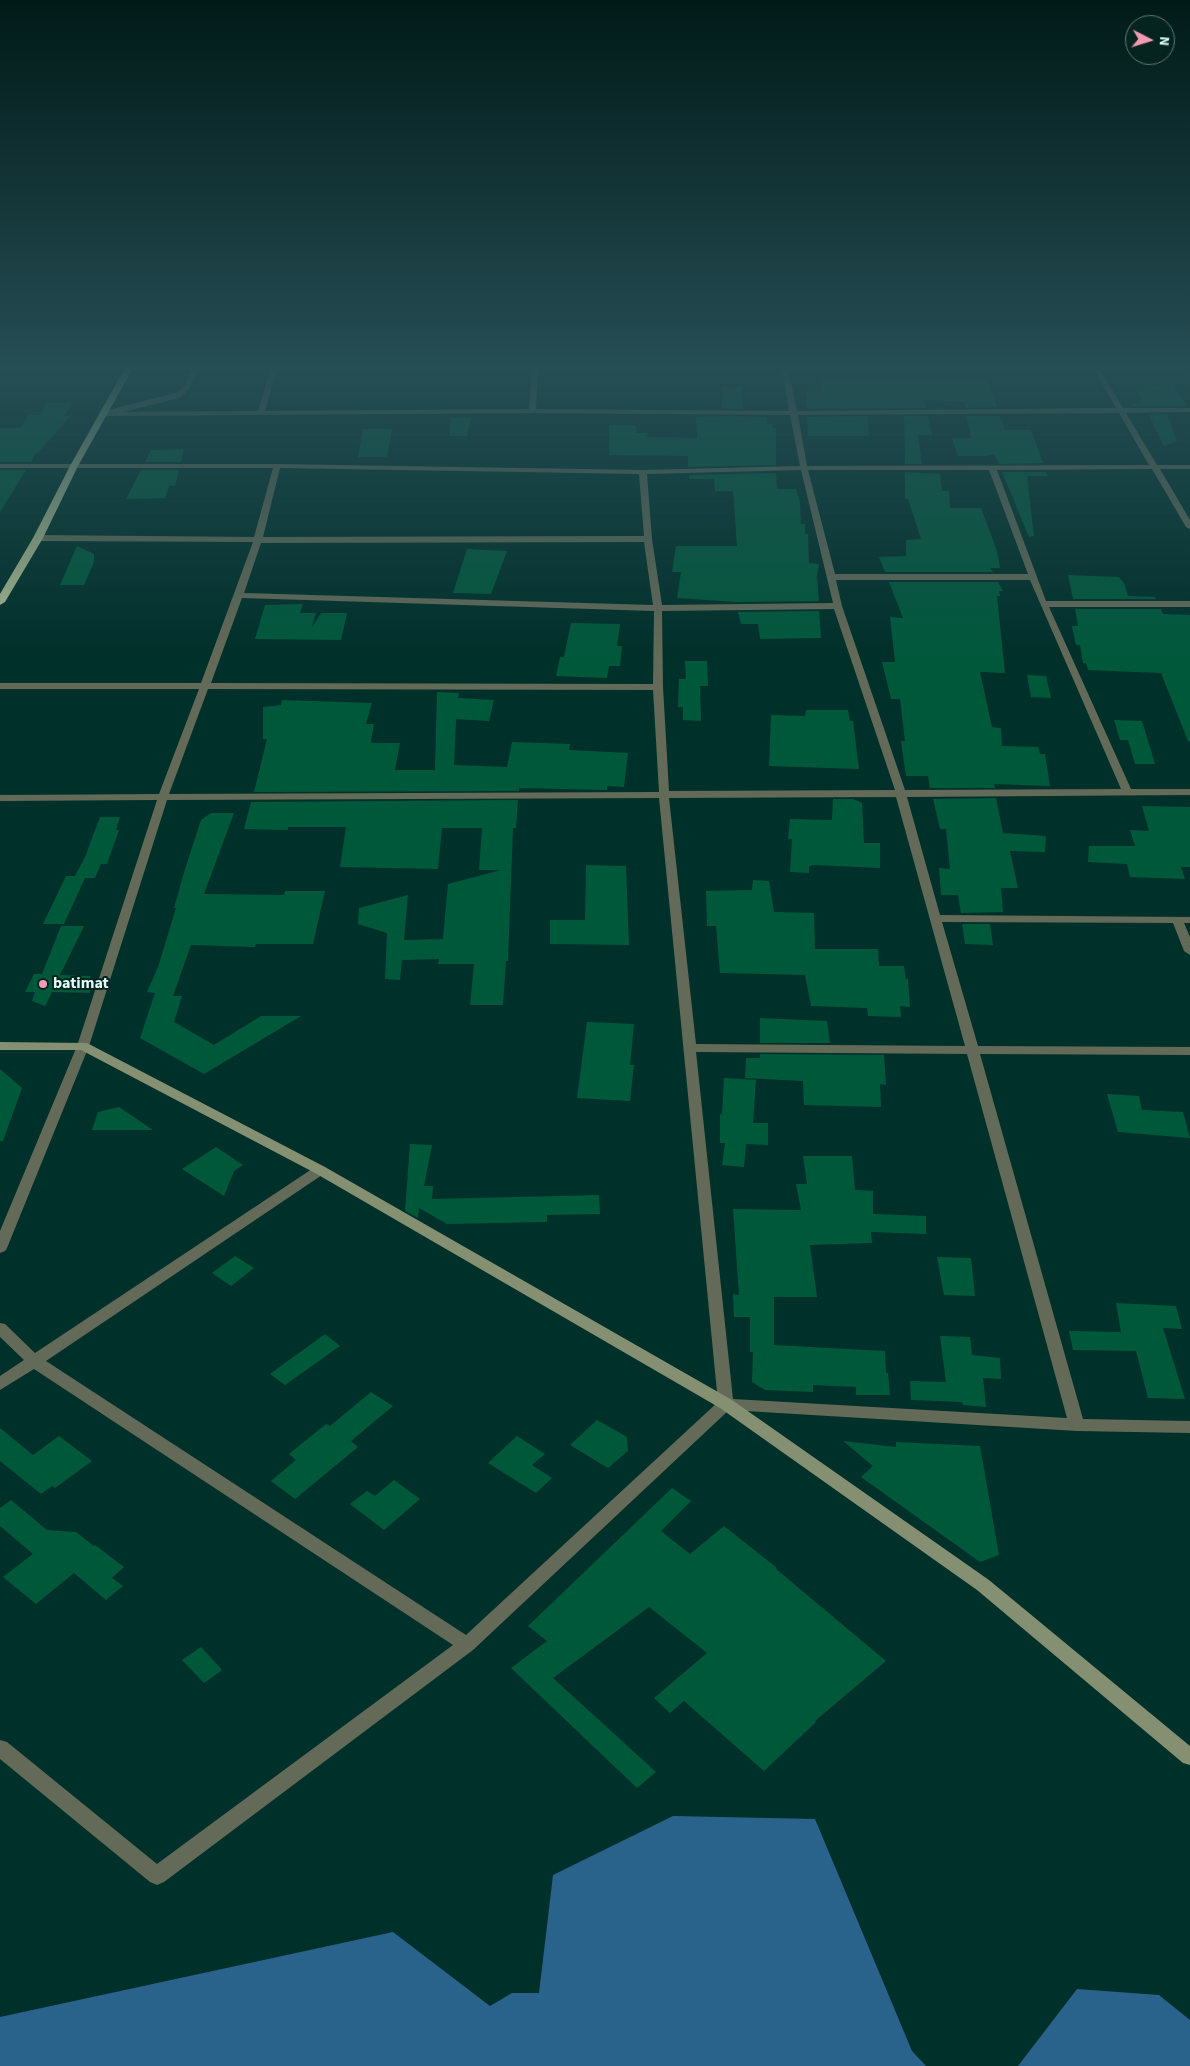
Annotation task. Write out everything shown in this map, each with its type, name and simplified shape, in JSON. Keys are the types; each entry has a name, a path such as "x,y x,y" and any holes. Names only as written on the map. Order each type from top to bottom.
{"highway":[{"path":"0,602 38,538 74,466"}],"main road":[{"path":"0,1046 83,1046 320,1170 726,1404 983,1585 1190,1757"}],"street":[{"path":"803,464 838,606 901,794 974,1050 1077,1426"},
{"path":"1153,464 1190,527"},
{"path":"0,466 277,466 643,472 804,468 1190,467"},
{"path":"0,1248 83,1046 163,797 239,596 258,540 277,466"},
{"path":"992,467 1043,604 1127,792"},
{"path":"643,472 648,539 658,608 658,687 664,796 726,1404"},
{"path":"38,538 258,540 648,539"},
{"path":"831,577 1032,577"},
{"path":"239,596 658,608 838,606"},
{"path":"1043,604 1190,604"},
{"path":"0,686 658,687"},
{"path":"0,798 1190,792"},
{"path":"936,918 1190,920"},
{"path":"1178,920 1190,951"},
{"path":"691,1048 1190,1051"},
{"path":"0,1384 320,1170"},
{"path":"0,1328 34,1361 467,1645"},
{"path":"0,1748 158,1876 467,1645 726,1404 1077,1426 1190,1427"}],"water":[{"path":"673,1816 815,1819 912,2051 926,2066 0,2066 0,2017 393,1932 490,2006 512,1993 539,1993 553,1875"},
{"path":"1077,1989 1159,1995 1190,2020 1190,2066 1018,2066"}],"building":[{"path":"688,464 776,464 776,465 688,467"},
{"path":"0,470 26,470 0,512"},
{"path":"141,470 179,470 175,486 169,486 165,498 126,499"},
{"path":"905,472 940,474 942,491 949,491 950,508 981,508 997,551 1000,568 990,568 993,572 885,572 879,557 906,556 906,540 921,539 908,499 905,499"},
{"path":"1002,472 1046,472 1048,476 1027,476 1034,536 1029,537"},
{"path":"776,473 777,489 796,489 800,503 801,524 805,524 805,534 808,534 809,563 819,564 817,576 819,601 736,602 677,598 681,572 672,572 676,546 737,546 733,491 715,491 714,479 689,479 689,475"},
{"path":"77,546 94,554 94,562 84,585 60,585"},
{"path":"467,549 507,551 491,594 453,593"},
{"path":"1068,575 1119,577 1124,583 1128,596 1155,597 1156,599 1073,599"},
{"path":"889,582 998,582 1003,591 999,591 1000,596 997,596 1005,673 980,672 992,727 1001,728 1002,746 1038,747 1040,754 1045,754 1050,786 994,784 995,788 930,788 928,776 906,776 901,741 905,741 900,699 891,699 882,662 895,662 890,617 903,618"},
{"path":"303,604 300,613 316,613 312,627 321,613 347,613 341,640 255,639 265,605"},
{"path":"1075,609 1161,609 1163,614 1190,615 1190,741 1188,741 1161,673 1088,670 1086,663 1083,663 1080,645 1076,645 1072,626 1078,626"},
{"path":"819,611 821,638 760,639 758,624 741,624 738,612"},
{"path":"571,623 620,624 617,646 622,646 620,666 609,666 607,678 556,676 560,657 564,657"},
{"path":"685,661 707,661 708,686 700,686 701,721 683,720 683,707 678,707 679,679 686,679"},
{"path":"1027,675 1046,676 1051,698 1031,697"},
{"path":"437,692 459,693 458,698 494,700 489,721 456,719 454,765 507,767 512,742 570,744 569,750 628,753 624,787 607,786 607,790 519,788 519,791 254,792 267,739 263,739 263,707 281,705 282,700 372,703 366,724 374,724 372,743 400,743 395,770 435,770"},
{"path":"806,710 848,710 850,721 853,721 859,769 769,766 771,715 805,716"},
{"path":"1114,720 1142,721 1155,764 1135,764 1128,740 1120,740"},
{"path":"996,798 1003,833 1046,836 1045,852 1010,851 1018,888 1001,888 1003,912 961,913 958,895 941,895 939,868 950,869 946,829 940,829 933,799"},
{"path":"833,799 853,799 862,803 864,843 880,843 880,868 814,865 809,866 809,873 790,872 792,839 788,839 790,819 832,820"},
{"path":"518,800 516,828 513,828 508,961 506,961 503,1005 470,1005 474,964 438,964 439,959 402,960 400,980 385,979 387,933 358,924 359,908 408,895 404,940 443,939 448,884 501,870 479,870 482,828 442,828 438,869 340,867 346,827 288,827 288,830 244,829 251,802"},
{"path":"1142,806 1190,807 1190,867 1181,867 1185,879 1130,877 1127,864 1088,862 1089,846 1135,846 1130,830 1149,831"},
{"path":"211,813 234,813 204,894 284,895 285,891 325,891 313,944 256,944 255,947 191,945 173,996 182,996 174,1022 214,1045 261,1016 301,1016 204,1074 140,1038 155,993 147,992 158,967 176,908 174,908 185,869 201,820"},
{"path":"100,817 120,817 116,830 119,830 107,864 101,864 95,878 85,878 64,924 43,924 66,876 75,876 85,857"},
{"path":"586,865 626,866 629,945 550,944 550,920 585,920"},
{"path":"753,880 769,881 774,912 814,913 815,949 878,949 879,966 904,966 906,979 908,979 910,1007 900,1006 901,1017 868,1016 867,1008 811,1006 805,975 720,973 716,926 707,926 706,891 752,890"},
{"path":"962,924 990,924 993,945 965,944"},
{"path":"61,926 84,926 60,975 90,976 90,993 52,992 45,1006 32,1001 35,992 25,992 34,974 42,974"},
{"path":"760,1018 827,1021 830,1043 760,1043"},
{"path":"587,1022 634,1024 630,1065 634,1065 630,1101 577,1098"},
{"path":"760,1054 884,1055 886,1085 880,1084 881,1107 804,1105 803,1081 745,1078 746,1058 760,1058"},
{"path":"0,1069 22,1088 3,1141 0,1141"},
{"path":"724,1078 756,1080 753,1123 768,1123 768,1145 746,1144 744,1167 722,1165 725,1143 720,1143 720,1114 722,1114"},
{"path":"1107,1094 1139,1096 1142,1110 1183,1112 1190,1138 1118,1132"},
{"path":"119,1107 153,1130 92,1130 98,1112"},
{"path":"410,1144 432,1145 424,1186 433,1186 432,1199 599,1195 600,1214 547,1215 547,1222 447,1224 419,1208 418,1218 405,1211"},
{"path":"216,1147 243,1165 234,1171 224,1196 182,1169"},
{"path":"803,1156 852,1156 855,1190 873,1191 873,1214 926,1216 926,1234 871,1232 872,1243 810,1245 817,1297 774,1297 774,1345 885,1351 890,1395 856,1395 856,1387 813,1385 813,1392 765,1390 752,1382 753,1352 750,1352 750,1317 734,1317 733,1294 739,1295 733,1209 801,1210 796,1184 807,1184"},
{"path":"235,1256 254,1268 231,1286 212,1273"},
{"path":"937,1257 971,1258 975,1296 944,1295"},
{"path":"1116,1303 1176,1306 1182,1329 1163,1328 1185,1399 1148,1398 1136,1351 1073,1350 1069,1331 1121,1332"},
{"path":"325,1334 340,1346 285,1385 270,1374"},
{"path":"940,1336 970,1337 972,1355 1000,1358 1001,1379 983,1378 986,1407 963,1405 962,1402 911,1400 910,1381 946,1382"},
{"path":"371,1392 393,1406 351,1441 358,1447 295,1499 271,1481 296,1460 289,1454 326,1424 330,1426"},
{"path":"597,1420 627,1437 628,1451 608,1468 570,1445"},
{"path":"0,1428 33,1455 59,1436 92,1461 55,1488 52,1486 41,1494 0,1461"},
{"path":"517,1436 545,1454 532,1465 552,1478 536,1493 488,1463"},
{"path":"843,1441 896,1447 896,1442 980,1446 999,1555 980,1562 861,1477 873,1466"},
{"path":"394,1480 420,1499 384,1530 350,1504 367,1491 375,1496"},
{"path":"672,1488 691,1501 661,1531 690,1554 724,1526 777,1568 886,1661 815,1721 764,1771 684,1701 670,1713 654,1698 707,1653 649,1607 553,1678 656,1772 637,1788 511,1668 547,1641 528,1626"},
{"path":"11,1500 47,1530 76,1532 124,1567 112,1578 123,1586 106,1600 74,1573 36,1604 3,1577 33,1554 0,1526 0,1508"},
{"path":"201,1647 222,1670 204,1683 182,1660"}],"place":[{"name":"batimat","path":"43,984"}]}
